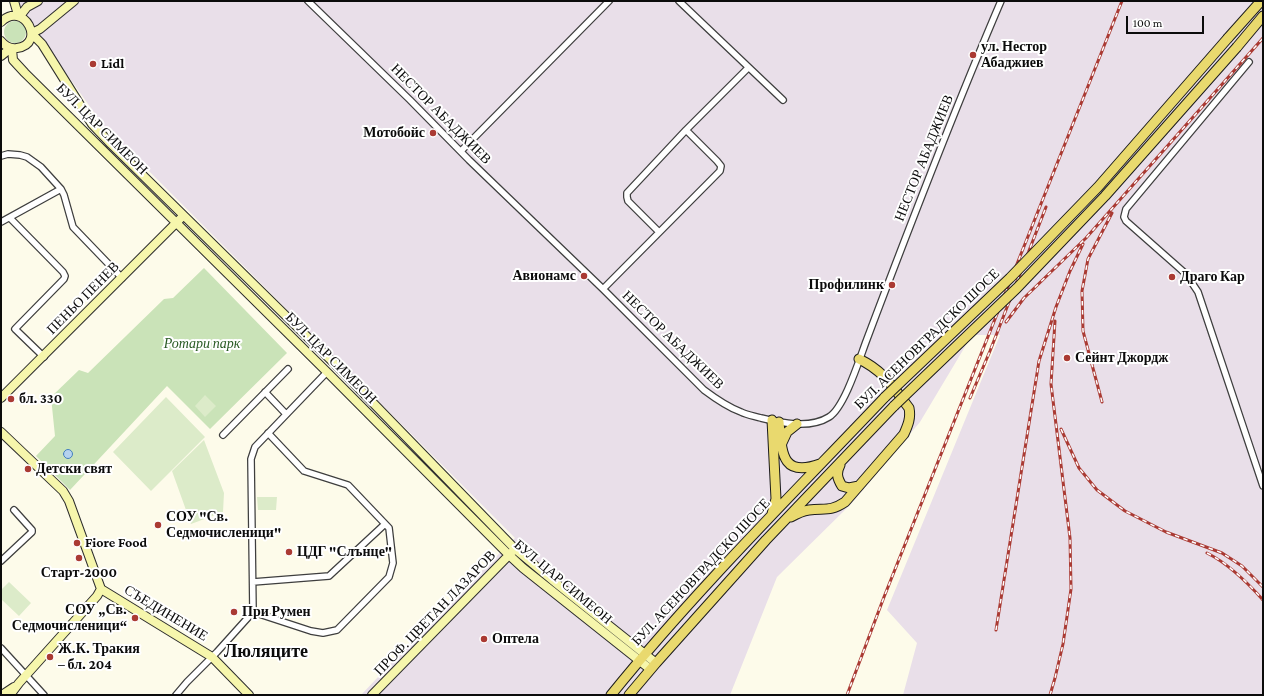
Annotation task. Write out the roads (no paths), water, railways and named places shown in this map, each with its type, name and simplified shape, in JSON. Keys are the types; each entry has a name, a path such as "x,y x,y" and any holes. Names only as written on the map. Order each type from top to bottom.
{"main road":[{"path":"14,1 19,15"},
{"path":"1,22 8,16 19,15 27,7 38,1"},
{"path":"1,41 6,46 17,49 25,45 32,33 40,29 74,1"},
{"name":"БУЛ. АСЕНОВГРАДСКО ШОСЕ","path":"611,695 642,657 772,515 885,397 1010,278 1098,187 1261,1"},
{"name":"БУЛ. ЦАР СИМЕОН","path":"19,15 29,22 32,33 42,44 92,124 111,144 343,372 515,549 653,666"},
{"name":"БУЛ. АСЕНОВГРАДСКО ШОСЕ","path":"630,695 653,666 786,519 894,406 1017,288 1105,196 1263,16"},
{"path":"1,56 11,48"},
{"name":"БУЛ. ЦАР СИМЕОН","path":"11,48 14,60 25,72 509,555 523,568 642,657"},
{"name":"ПЕНЬО ПЕНЕВ","path":"1,398 44,357 184,216"},
{"path":"786,519 807,510 825,510 836,508 845,502 904,434 910,420 908,408 887,377 870,364 860,359"},
{"path":"775,421 782,452 788,463 795,468 807,469 823,462"},
{"path":"772,515 776,499 775,421"},
{"path":"781,444 787,432 797,424"},
{"path":"1,432 63,491 85,541 101,589 97,596 10,695"},
{"path":"842,461 837,472 838,480 842,486 849,488 859,486"},
{"name":"ПРОФ. ЦВЕТАН ЛАЗАРОВ","path":"372,695 515,549"},
{"name":"СЪЕДИНЕНИЕ","path":"101,589 212,657 249,695"},
{"path":"2,695 19,683"}],"street":[{"name":"НЕСТОР АБАДЖИЕВ","path":"308,1 603,289 704,390 722,403 742,413 775,421 797,424 812,423 829,417 841,404 860,359 924,187 1001,1"},
{"path":"461,151 609,1"},
{"path":"678,1 783,100"},
{"path":"1249,62 1126,209 1124,217 1126,221 1186,274 1198,292 1263,486"},
{"path":"659,232 628,202 627,193 686,130 748,68"},
{"path":"603,289 720,171 721,166 717,161 686,130"},
{"path":"1,156 16,154 27,158 41,167 61,189 73,227 122,278"},
{"path":"1,222 61,189"},
{"path":"10,218 63,272 65,276 64,279 16,329 44,357"},
{"path":"223,435 288,369"},
{"path":"176,695 253,612 251,459 255,447 327,372"},
{"path":"265,392 286,414"},
{"path":"253,612 311,631 323,633 337,630 389,577 393,564 389,528 348,484 304,471 268,433"},
{"path":"1,561 32,532 32,530 14,510"},
{"path":"253,582 329,576 385,524"},
{"path":"1,648 44,695"}],"water":[{"path":"68,449 73,454 68,459 63,454"}],"railway":[{"path":"847,695 884,597 1122,1"},
{"path":"1006,322 1024,298 1086,238 1263,38"},
{"path":"970,398 990,351 1046,207"},
{"path":"1102,402 1083,331 1082,291 1088,259 1112,213"},
{"path":"996,630 1039,361 1056,307 1070,271 1083,244"},
{"path":"1050,695 1063,644 1071,589 1070,538 1051,384 1055,321"},
{"path":"1061,429 1079,468 1097,490 1125,511 1166,532 1222,553 1242,566 1263,587"},
{"path":"1207,553 1223,562 1263,600"}],"place":[{"name":"ул. Нестор Абаджиев","path":"973,55"},
{"name":"Lidl","path":"93,64"},
{"name":"Мотобойс","path":"433,133"},
{"name":"Авионамс","path":"584,276"},
{"name":"Драго Кар","path":"1172,277"},
{"name":"Профилинк","path":"892,285"},
{"name":"Сейнт Джордж","path":"1067,358"},
{"name":"бл. 330","path":"11,399"},
{"name":"Детски свят","path":"28,469"},
{"name":"СОУ \"Св. Седмочисленици\"","path":"158,525"},
{"name":"Fiore Food","path":"77,543"},
{"name":"ЦДГ \"Слънце\"","path":"289,552"},
{"name":"Старт-2000","path":"79,558"},
{"name":"При Румен","path":"234,612"},
{"name":"СОУ „Св. Седмочисленици“","path":"135,618"},
{"name":"Оптела","path":"484,639"},
{"name":"Ж.К. Тракия – бл. 204","path":"50,657"}],"district":[{"name":"Люляците","path":"266,651"}],"park label":[{"name":"Ротари парк","path":"202,344"}]}
